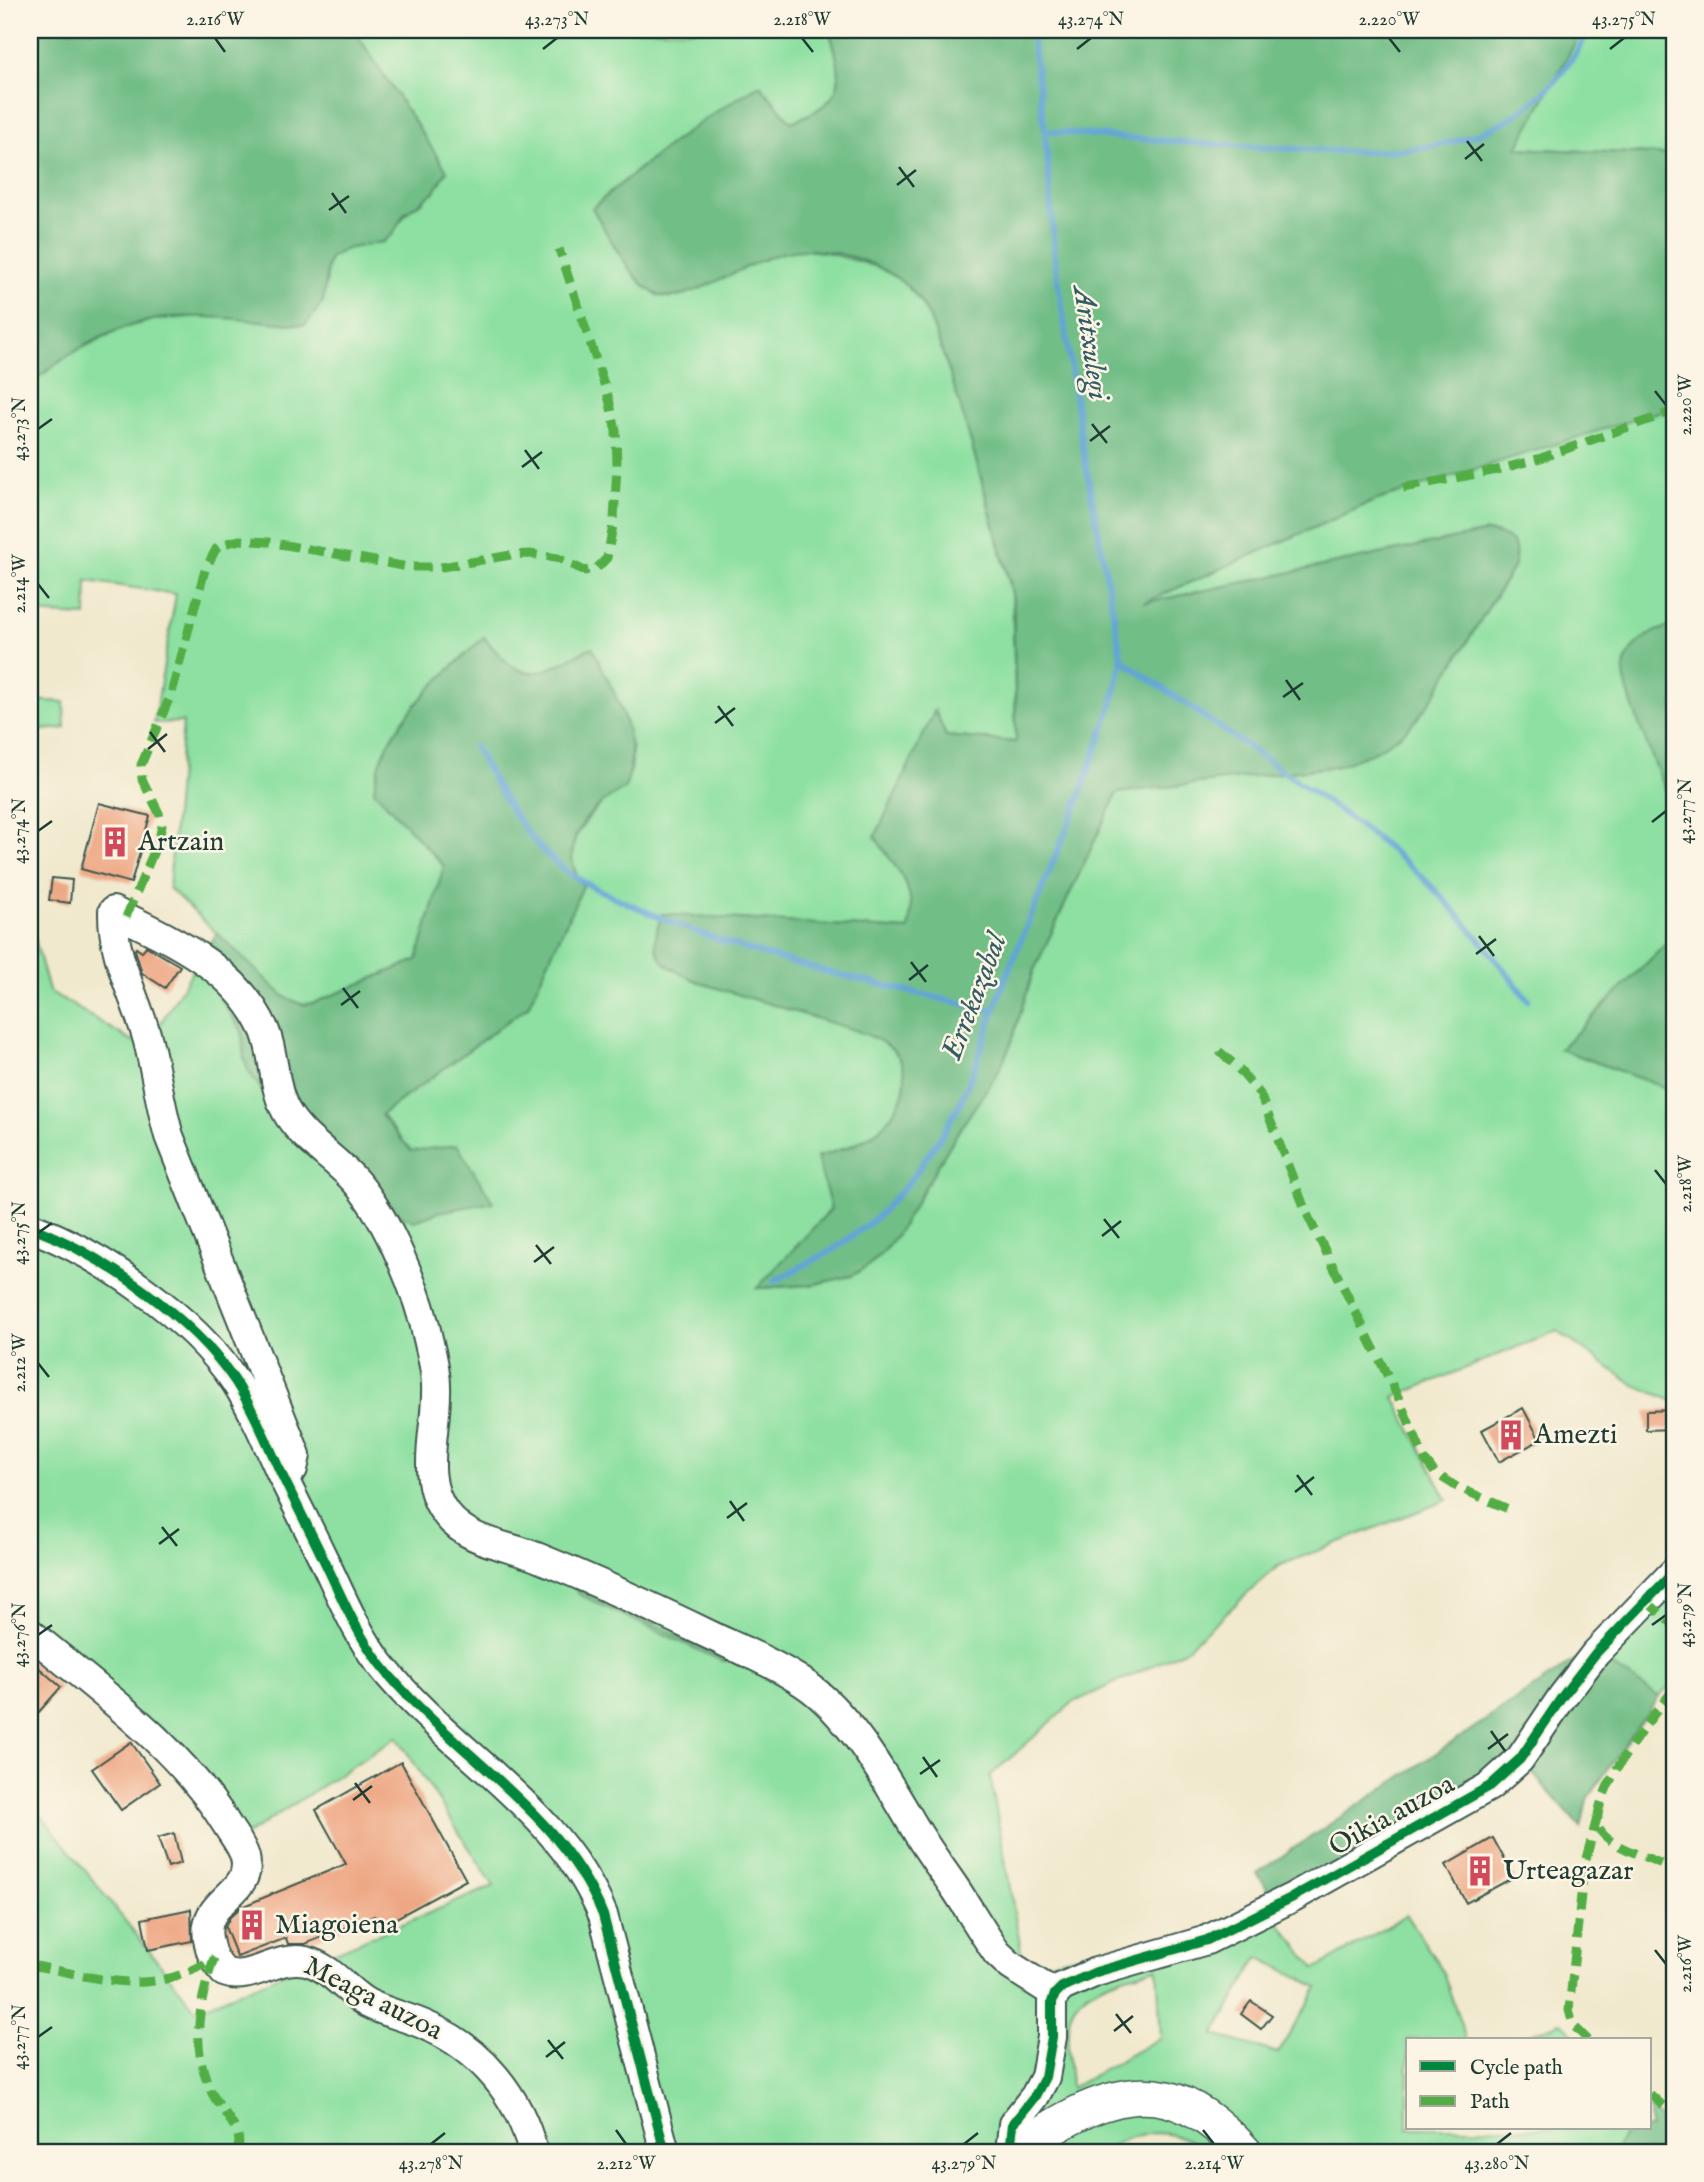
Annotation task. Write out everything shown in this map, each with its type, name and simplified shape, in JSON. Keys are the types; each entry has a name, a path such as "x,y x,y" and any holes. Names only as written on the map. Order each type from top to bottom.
{"main road":[{"path":"1022,2152 1044,2132 1082,2111 1118,2098 1144,2095 1172,2100 1202,2114 1244,2152"}],"street":[{"path":"284,1477 293,1469 296,1455 169,1136 148,1041 116,950 113,911 207,961 239,990 265,1032 276,1086 290,1117 302,1132 356,1181 379,1217 410,1280 429,1339 436,1385 432,1480 435,1496 444,1513 457,1526 472,1535 537,1557 684,1623 786,1672 808,1686 830,1706 873,1759 916,1831 997,1953 1011,1966 1055,1994 1051,2008 1052,2037 1045,2077 1013,2124 1010,2152"},
{"path":"30,1227 75,1247 122,1276 171,1314 223,1365 240,1389 353,1620 372,1653 415,1701 547,1829 589,1884 607,1928 665,2152"},
{"name":"Oikia auzoa","path":"1055,1994 1079,1978 1207,1940 1293,1897 1490,1786 1520,1759 1568,1688 1595,1654 1674,1572"},
{"name":"Meaga auzoa","path":"30,1633 164,1748 205,1792 237,1841 245,1860 244,1873 235,1890 210,1915 206,1927 209,1948 224,1972 238,1975 278,1962 305,1961 320,1967 368,2004 445,2034 470,2053 503,2088 520,2113 533,2152"}],"green space":[{"path":"30,30 354,30 447,171 435,191 404,214 393,234 383,242 346,249 331,257 323,302 305,325 207,317 155,319 98,339 62,360 30,384"},
{"path":"354,30 829,30 839,77 837,88 823,106 791,123 760,85 673,142 593,209 632,272 644,286 657,295 671,298 787,251 825,252 878,267 900,279 917,297 930,318 961,405 1012,594 1016,742 946,736 935,711 876,837 904,880 908,891 911,915 908,930 662,914 681,973 865,1033 892,1049 903,1066 903,1092 886,1122 856,1144 818,1157 831,1209 758,1288 810,1285 851,1276 868,1266 896,1236 956,1135 998,1072 1010,1046 1034,970 1117,793 1338,766 1404,731 1421,713 1442,683 1513,568 1498,533 1486,532 1139,605 1374,501 1674,407 1674,626 1648,635 1628,657 1624,670 1633,703 1674,810 1674,936 1560,1049 1674,1091 1674,1401 1634,1385 1557,1331 1394,1397 1447,1500 1278,1566 1184,1651 1072,1703 990,1776 1024,1967 1159,1938 1193,1945 1269,1909 1315,1969 1407,1915 1443,1972 1465,2038 1406,2038 1406,2130 1626,2130 1615,2152 1208,2152 1183,2138 1156,2133 1128,2138 1103,2152 30,2152 30,1801 196,2010 494,1886 397,1737 237,1841 219,1812 30,1633 30,921 49,991 132,1041 157,1029 197,964 242,1031 244,1058 248,1070 262,1090 401,1215 419,1220 439,1212 411,1151 381,1115 528,1006 583,886 571,863 575,838 591,814 603,802 625,788 632,765 632,748 592,647 548,670 529,673 509,665 484,637 432,687 401,725 388,745 379,767 374,791 444,866 417,960 314,1003 297,1003 275,989 169,888 183,722 154,723 176,594 87,581 86,616 30,613 30,384 72,353 123,328 154,320 191,317 327,282 328,265 336,252 374,242 392,231 410,210 424,201 432,150","holes":["1258,1957 1318,1987 1278,2053 1214,2035","1157,1968 1161,2037 1071,2088 1068,2052 1070,2017 1075,2006 1093,1989"]},
{"path":"829,30 1582,30 1517,148 1674,155 1674,407 1374,501 1143,603 1486,532 1507,538 1512,542 1516,553 1513,568 1433,698 1405,731 1382,747 1338,766 1117,793 1034,970 1010,1046 998,1072 956,1135 896,1236 868,1266 851,1276 810,1285 757,1288 831,1209 817,1157 867,1139 886,1123 903,1093 903,1067 893,1050 865,1034 713,987 673,969 657,952 656,933 662,914 908,930 911,903 908,891 898,870 875,837 935,710 946,736 1016,742 1014,611 1010,582 956,392 932,324 917,297 907,286 880,268 850,256 803,250 767,258 689,293 659,295 639,281 592,208 673,142 760,85 791,122 823,106 837,88 839,76"},
{"path":"1582,30 1674,30 1674,155 1516,148"},
{"path":"1674,626 1674,810 1636,716 1624,668 1636,645 1658,631"},
{"path":"484,637 511,665 523,671 546,670 592,647 624,716 631,751 630,769 625,788 599,806 579,829 572,856 575,871 583,886 528,1006 381,1115 411,1151 457,1145 493,1202 439,1212 414,1221 401,1215 262,1090 248,1070 244,1058 242,1031 197,964 217,933 283,996 303,1005 314,1003 417,960 444,866 374,791 379,768 400,725 432,687"},
{"path":"30,700 64,702 65,728 30,731"},
{"path":"1674,936 1674,1091 1560,1049"},
{"path":"1674,1572 1674,1682 1659,1697 1595,1654"},
{"path":"573,1587 734,1661 722,1661 580,1595"},
{"path":"1588,1650 1659,1697 1587,1799 1581,1828 1520,1759 1278,1905 1257,1873"},
{"path":"1561,2022 1578,2038 1521,2038"},
{"path":"1652,2111 1674,2132 1674,2152 1615,2152 1626,2130 1652,2130"}],"building":[{"name":"Artzain","path":"99,803 150,816 131,883 81,869"},
{"path":"52,878 72,880 70,903 49,900"},
{"path":"146,946 180,966 165,988 142,973 135,950 136,948 142,952"},
{"name":"Amezti","path":"1523,1408 1540,1440 1499,1462 1482,1430"},
{"path":"1674,1410 1674,1429 1646,1430 1646,1411"},
{"path":"30,1660 61,1687 30,1722"},
{"path":"131,1742 160,1783 121,1810 92,1769"},
{"path":"401,1762 466,1880 380,1927 374,1916 305,1944 288,1944 286,1938 237,1957 225,1927 230,1917 241,1907 346,1864 316,1810"},
{"path":"174,1833 181,1863 168,1867 158,1838"},
{"name":"Urteagazar","path":"1493,1838 1514,1877 1466,1903 1446,1865"},
{"path":"191,1909 192,1941 148,1950 142,1919"},
{"path":"1251,2001 1272,2015 1261,2029 1241,2014"}],"waterway":[{"name":"Errekazabal","path":"774,1281 833,1250 876,1218 911,1180 961,1101 1005,979 1079,799 1112,705 1122,660 1082,444 1055,259 1045,131 1031,30"},
{"path":"1045,131 1205,144 1355,152 1402,150 1446,143 1488,130 1526,108 1560,75 1589,30"},
{"path":"1122,660 1390,849 1452,908 1528,1000"},
{"path":"474,746 522,826 534,841 560,866 596,889 677,925 766,955 995,1011"}],"marked path":[{"path":"126,917 158,842 162,826 159,813 142,779 141,765 170,697 205,570 216,549 223,544 240,540 269,542 408,567 442,567 530,554 558,558 585,571 597,568 607,558 614,520 616,431 609,399 559,249"},
{"path":"1403,488 1497,470 1541,458 1674,411"},
{"path":"1219,1051 1260,1094 1307,1214 1399,1399 1425,1460 1435,1473 1457,1487 1513,1511"},
{"path":"1646,1601 1674,1625"},
{"path":"1674,1689 1637,1737 1610,1782 1601,1803 1598,1820 1602,1833 1608,1839 1674,1870"},
{"path":"1586,2038 1573,2025 1569,2010 1584,1866 1597,1818"},
{"path":"214,1958 201,2008 200,2057 211,2091 235,2129 239,2145 236,2152"},
{"path":"30,1965 102,1979 146,1982 168,1979 191,1971 214,1958"},
{"path":"1652,2096 1674,2116"}],"cycle path":[{"path":"30,1227 86,1253 143,1290 170,1311 217,1357 248,1403 347,1610 380,1664 408,1696 532,1812 560,1843 584,1877 603,1915 665,2152"},
{"path":"1010,2152 1013,2124 1035,2096 1045,2077 1052,2037 1052,2002 1062,1987 1096,1972 1207,1940 1293,1897 1490,1786 1520,1759 1595,1654 1674,1572"}],"place":[{"name":"Artzain","path":"115,842"},
{"name":"Amezti","path":"1511,1435"},
{"name":"Urteagazar","path":"1480,1871"},
{"name":"Miagoiena","path":"252,1925"}],"water label":[{"name":"Aritxulegi","path":"1090,343"}]}
